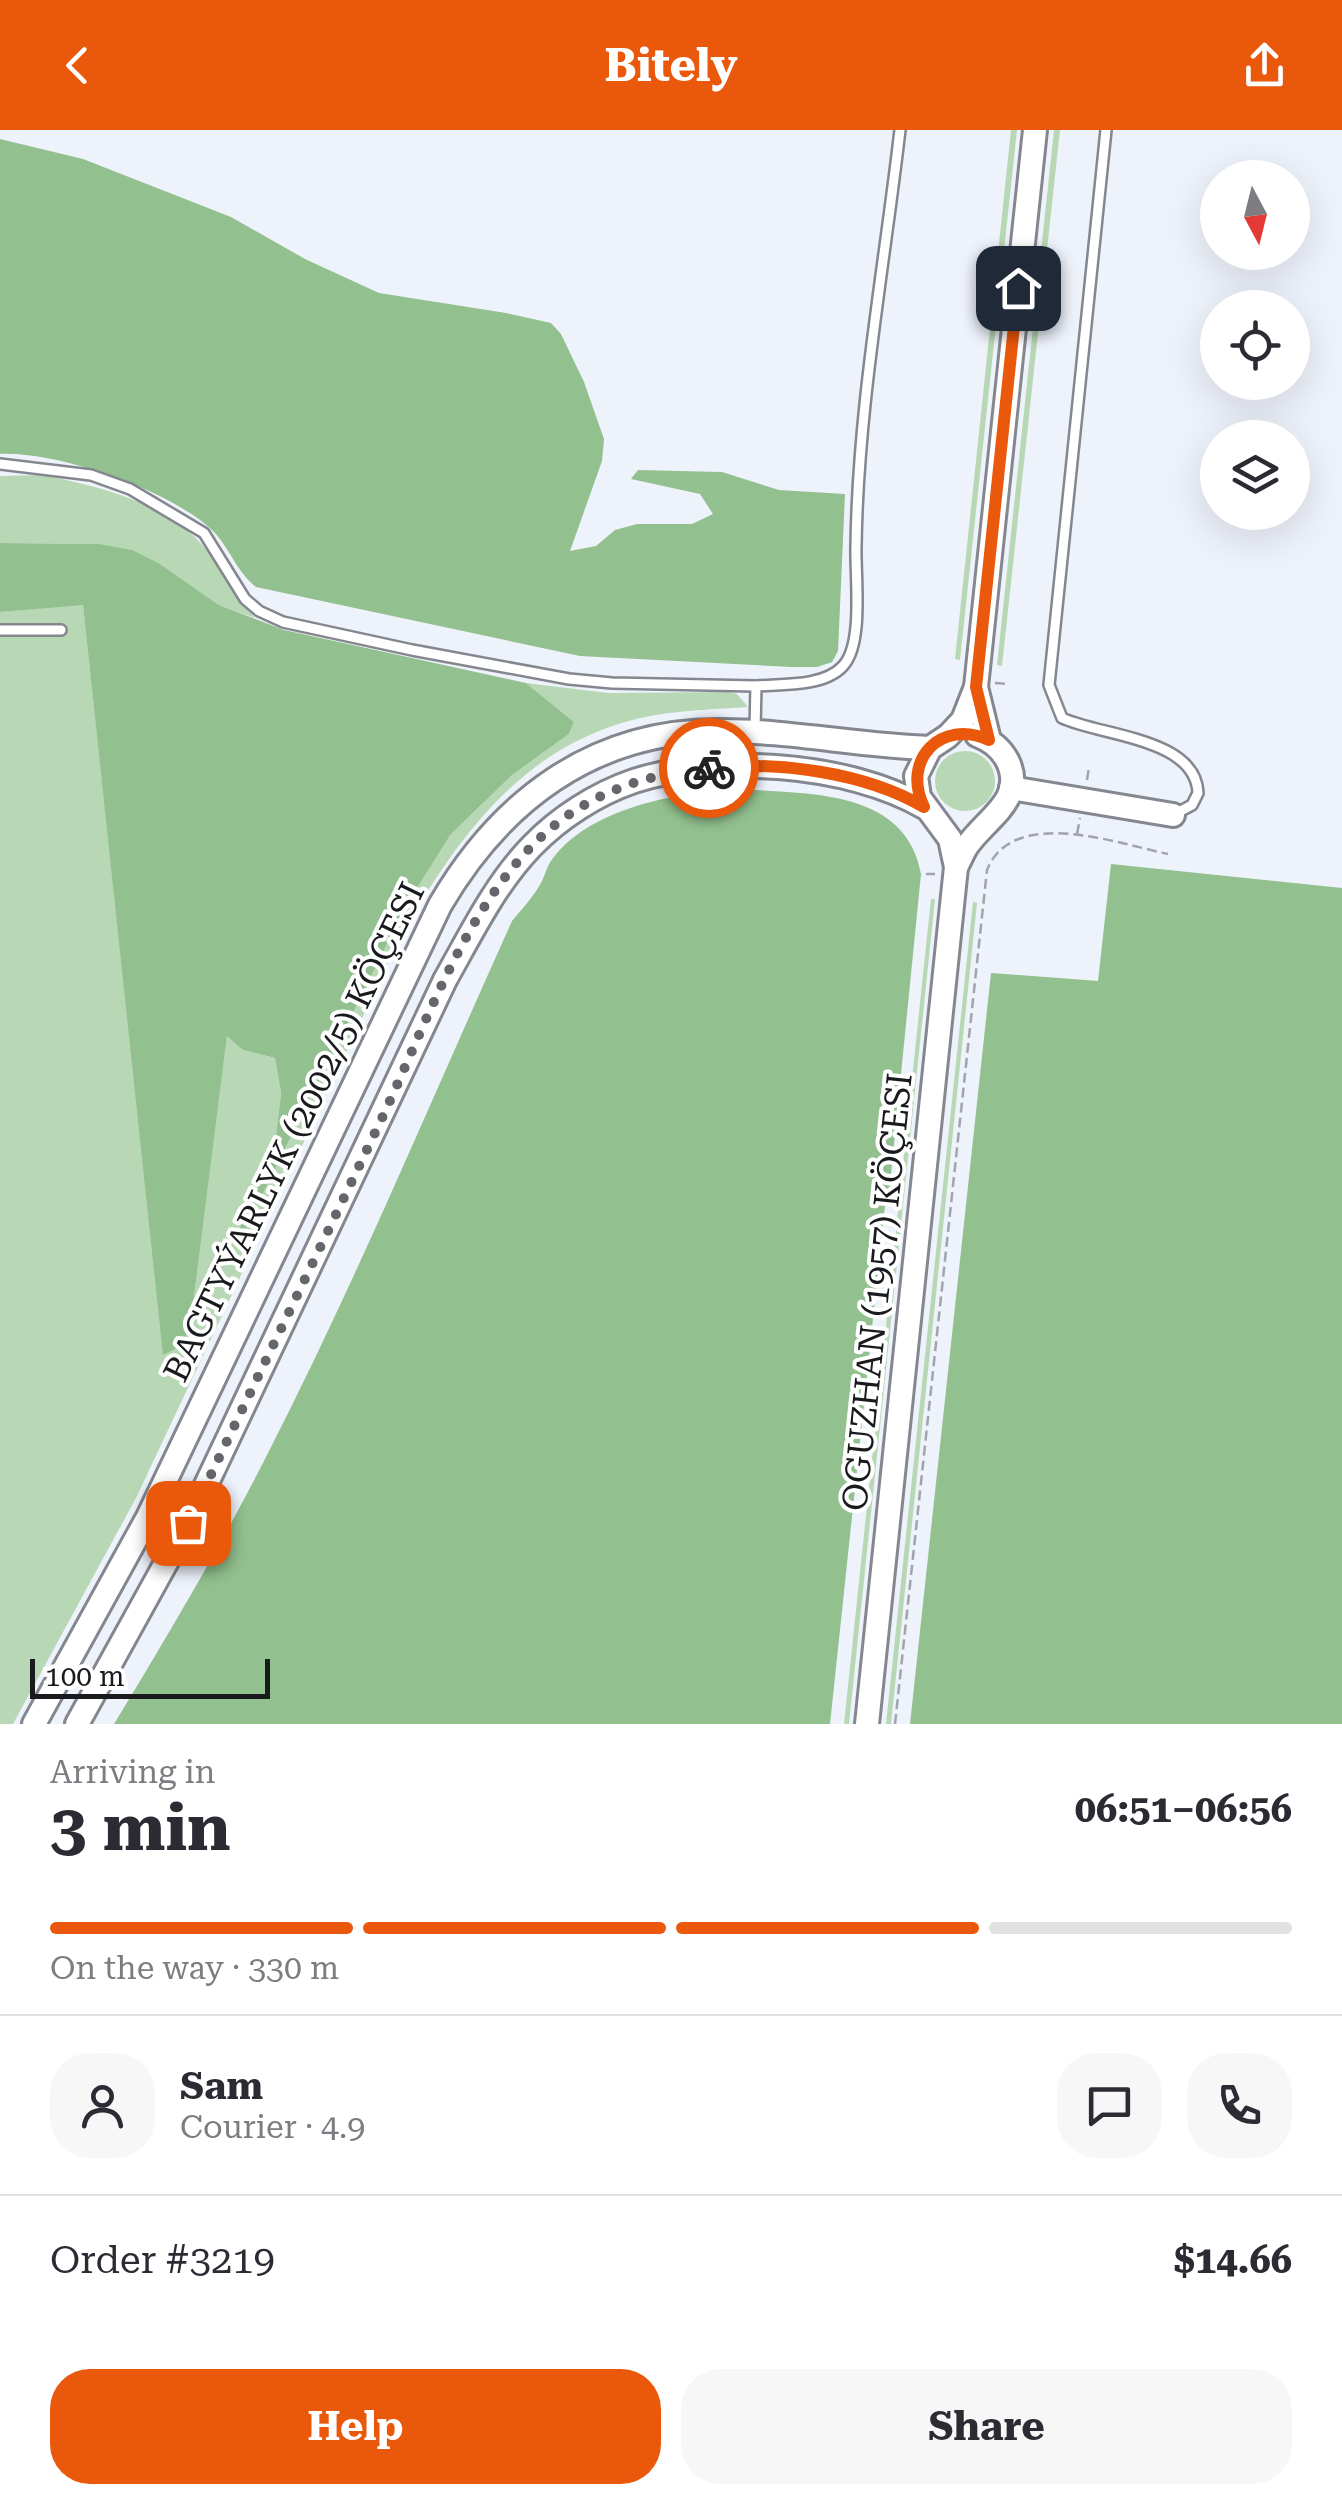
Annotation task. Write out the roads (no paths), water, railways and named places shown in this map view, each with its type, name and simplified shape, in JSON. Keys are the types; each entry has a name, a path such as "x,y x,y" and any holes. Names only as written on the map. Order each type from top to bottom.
{"street":[{"name":"OGUZHAN (1957) KÖÇESI","path":"866,1724 956,867 950,839 931,814 916,776 939,742 963,720 976,687 1035,130"},
{"name":"OGUZHAN (1957) KÖÇESI","path":"956,867 968,844 998,814 1011,788 1009,765 989,740 976,687"},
{"name":"BAGTYÝARLYK (2002/5) KÖÇESI","path":"34,1724 148,1517 440,905 480,846 524,800 565,772 606,751 680,733 755,732 874,747 939,742"},
{"path":"939,742 969,734 989,740"},
{"name":"BAGTYÝARLYK (2002/5) KÖÇESI","path":"76,1724 188,1523 445,980 486,906 532,846 577,809 634,781 718,767 776,768 834,776 884,789 931,814"},
{"path":"1011,788 1173,814"},
{"path":"931,814 970,828 990,821"}],"lane":[{"path":"0,464 91,474 130,489 204,534 245,598 283,622 570,679 756,686 829,676 844,666 851,653 863,407 900,130"},
{"path":"1106,130 1050,685 1062,718 1086,729 1152,744 1184,763 1197,782 1198,793 1192,805 1173,814"},
{"path":"0,630 62,630"},
{"path":"755,732 756,686"}]}
